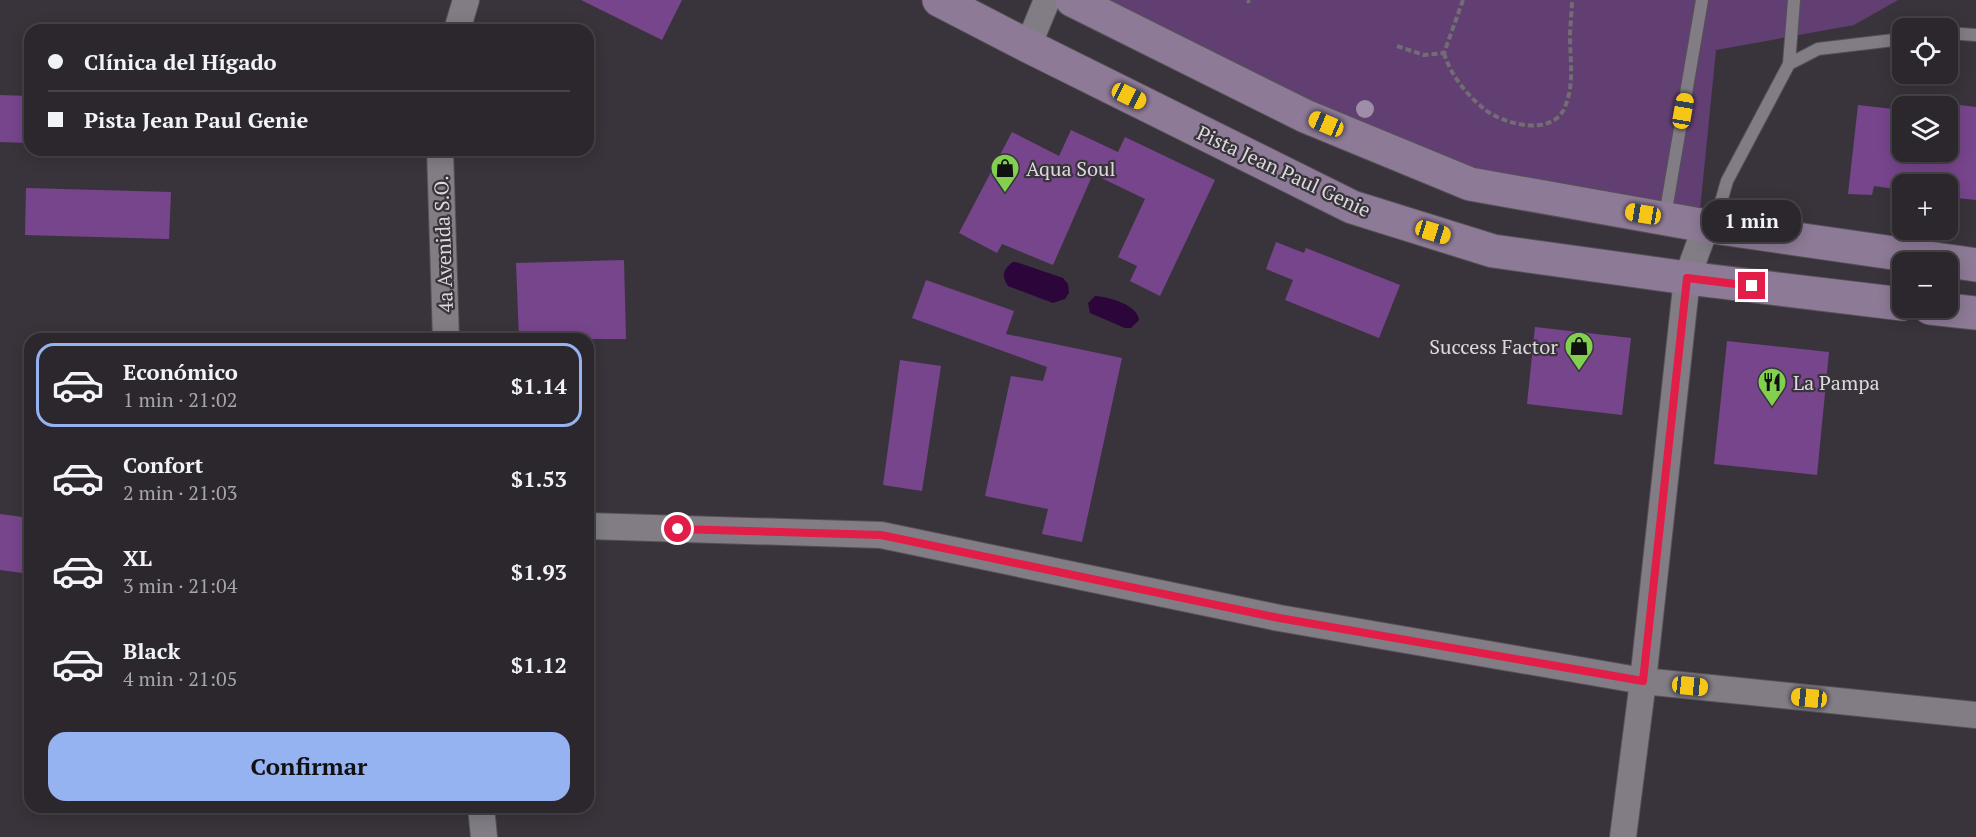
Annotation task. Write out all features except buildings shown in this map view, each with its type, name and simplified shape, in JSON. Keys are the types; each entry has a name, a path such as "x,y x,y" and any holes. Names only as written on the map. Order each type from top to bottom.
{"main road":[{"name":"Pista Jean Paul Genie","path":"939,0 1352,207 1493,251 1687,278 1892,303"},
{"path":"1072,0 1305,116 1470,184 1706,226 1976,265"},
{"path":"1958,311 1976,313"}],"street":[{"path":"459,24 466,0"},
{"path":"1028,46 1047,0"},
{"name":"4a Avenida S.O.","path":"440,156 446,333"},
{"path":"1623,837 1643,681 1687,278 1706,226"},
{"path":"594,526 881,535 1279,618 1643,681 1976,715"},
{"path":"482,813 484,837"}],"lane":[{"path":"1665,218 1702,0"},
{"path":"1706,226 1721,202 1727,181 1789,64 1794,0"},
{"path":"1958,34 1976,35"},
{"path":"1789,64 1818,49 1892,40"}],"path":[{"path":"1462,0 1444,52 1447,63 1459,81 1485,110 1522,125 1536,126 1550,123 1559,117 1571,86 1572,0"},
{"path":"1397,46 1424,55 1444,52"}],"shaded area":[{"path":"1100,0 1898,0 1854,25 1716,50 1700,210 1473,175 1350,125"},
{"path":"1013,262 1063,278 1068,284 1069,293 1065,299 1053,303 1008,286 1004,273"},
{"path":"1095,296 1115,300 1128,306 1134,310 1139,320 1131,328 1125,328 1090,313 1088,303"}],"place":[{"name":"Aqua Soul","path":"1005,194"},
{"name":"Success Factor","path":"1579,372"},
{"name":"La Pampa","path":"1772,408"}],"route":[{"path":"678,529 881,535 1279,618 1643,681 1687,278 1752,286"}]}
